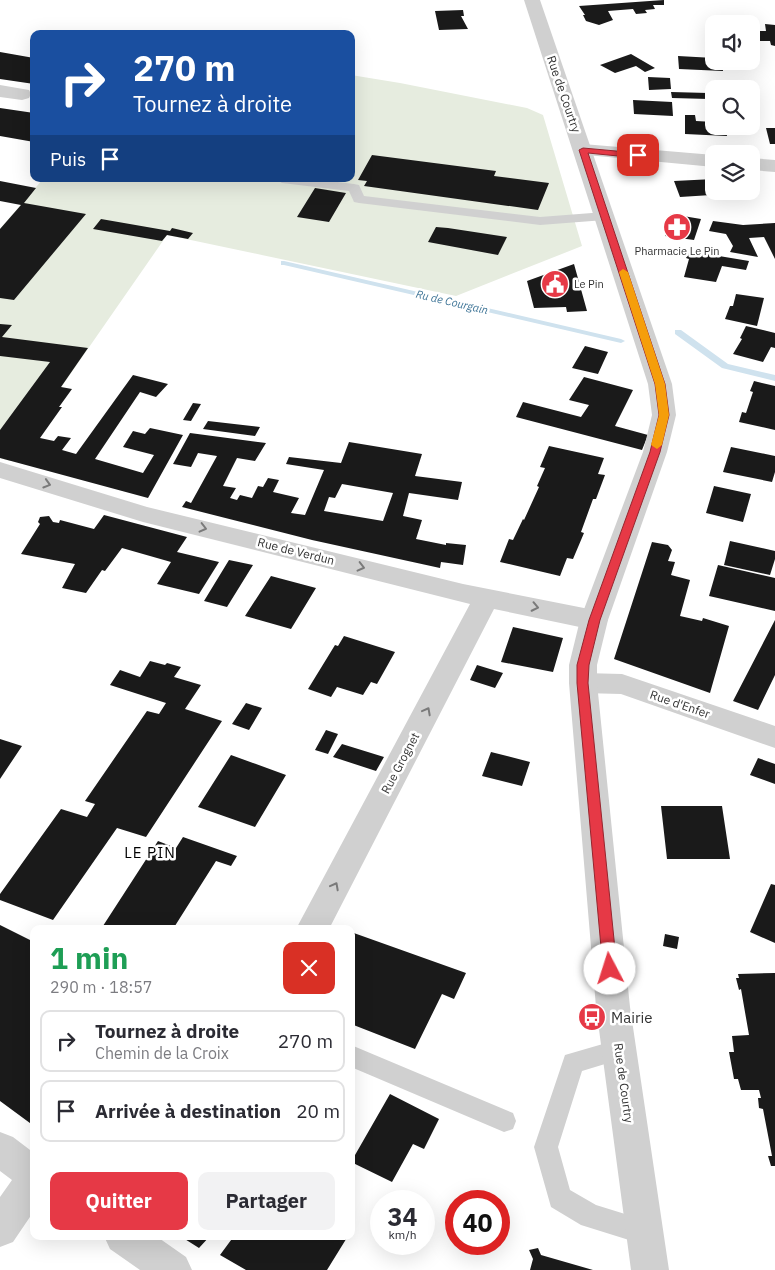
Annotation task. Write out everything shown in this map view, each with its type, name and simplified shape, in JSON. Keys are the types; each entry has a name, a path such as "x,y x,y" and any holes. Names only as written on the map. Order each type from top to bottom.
{"street":[{"name":"Rue de Courtry","path":"532,0 660,384 664,415 655,452 594,620 583,665 582,683 613,1007 650,1270"},
{"path":"0,91 22,94"},
{"path":"583,150 705,160"},
{"path":"760,165 775,166"},
{"name":"Rue de Verdun","path":"0,470 143,514 463,593 594,620"},
{"name":"Rue Grognet","path":"314,925 487,597"},
{"name":"Rue d'Enfer","path":"582,683 622,684 775,737"},
{"path":"0,1149 30,1174"},
{"path":"0,1229 30,1183"},
{"path":"129,1240 171,1269"}],"lane":[{"path":"306,182 354,188 359,199 540,221 605,216"},
{"path":"620,1050 573,1062 546,1147 560,1198 590,1216 645,1232"},
{"path":"355,1058 504,1121"}],"shaded area":[{"path":"355,76 527,108 543,115 582,246 456,296 167,235 10,461 0,458 0,229 40,182 355,182"}],"building":[{"path":"664,0 664,5 653,5 655,9 645,10 647,13 636,14 633,9 608,11 613,20 599,25 586,21 583,15 585,15 579,6"},
{"path":"463,10 464,16 461,16 468,29 439,30 435,11"},
{"path":"765,24 775,25 775,46 771,45 770,41 760,41 760,31 766,31"},
{"path":"0,52 30,57 30,83 0,79"},
{"path":"631,54 655,68 645,72 636,66 615,73 600,65"},
{"path":"678,56 705,58 705,70 723,71 679,69"},
{"path":"648,77 670,78 671,89 649,90"},
{"path":"671,92 705,93 705,99 672,98"},
{"path":"633,100 672,102 673,116 634,114"},
{"path":"0,108 30,112 30,141 0,136"},
{"path":"685,115 695,115 696,121 705,122 705,135 685,134"},
{"path":"766,128 775,128 775,144 770,144"},
{"path":"372,155 496,171 494,176 549,183 538,210 364,186 367,181 358,180"},
{"path":"705,179 705,195 680,197 674,181"},
{"path":"0,181 36,188 24,203 86,214 14,300 0,298 0,229 21,205 0,201"},
{"path":"315,188 346,193 329,222 297,217"},
{"path":"671,214 701,219 694,240 665,236"},
{"path":"101,219 170,231 172,228 193,233 188,239 167,235 162,241 93,229"},
{"path":"713,221 743,225 775,223 775,259 764,237 749,238 758,257 730,252 733,246 726,234 709,231"},
{"path":"436,227 507,237 498,255 428,242"},
{"path":"689,251 749,261 746,270 722,266 716,282 684,277 689,259 686,258"},
{"path":"574,264 587,311 567,312 566,307 534,308 527,281"},
{"path":"736,294 764,298 757,326 725,319 730,306 733,306"},
{"path":"0,324 12,325 2,337 88,348 61,387 72,389 40,438 54,441 58,436 71,438 62,450 76,454 133,375 168,384 156,397 140,392 95,459 143,473 154,455 123,447 133,431 145,434 150,428 183,435 148,498 0,458 0,430 50,362 0,356"},
{"path":"746,326 775,333 775,348 771,347 763,362 733,354 742,339 740,338"},
{"path":"585,346 608,352 598,374 572,368"},
{"path":"584,377 633,390 615,426 648,435 642,450 516,417 523,402 581,417 589,405 569,400"},
{"path":"754,381 775,386 775,430 739,422 742,412 746,413 753,392 750,391"},
{"path":"193,403 201,404 191,421 183,420"},
{"path":"208,421 260,427 255,436 203,429"},
{"path":"190,433 266,443 255,461 237,458 223,486 236,488 230,498 237,500 240,495 252,498 258,486 263,487 268,478 279,480 273,492 299,498 291,513 305,515 324,470 286,464 289,457 341,463 349,442 422,454 415,476 462,482 458,500 409,493 403,516 422,520 416,539 446,545 446,543 466,545 463,565 441,562 440,568 312,540 182,507 186,501 191,503 217,456 198,453 191,467 173,464","holes":["342,484 393,493 383,521 324,511 329,497 335,498"]},
{"path":"549,446 604,458 598,474 605,475 596,499 593,499 581,532 584,533 573,559 567,558 560,576 500,562 509,539 513,540 539,487 537,486 545,468 540,467"},
{"path":"731,447 775,456 775,472 772,482 723,472"},
{"path":"714,486 751,494 743,522 706,513"},
{"path":"104,515 187,537 177,552 219,562 199,594 157,584 171,562 122,548 105,571 102,570 86,593 62,588 75,564 21,554 40,524 38,522 40,517 49,516 53,522 59,523 60,520 94,529"},
{"path":"730,541 775,551 775,559 770,575 724,565"},
{"path":"652,542 668,545 672,550 668,561 675,562 671,575 690,580 680,616 702,621 703,618 729,626 710,693 614,659"},
{"path":"229,560 253,565 227,607 204,601"},
{"path":"718,565 775,578 775,611 709,596"},
{"path":"271,576 316,588 291,629 245,616"},
{"path":"775,620 775,675 758,710 733,701"},
{"path":"513,627 563,638 553,672 501,662"},
{"path":"344,636 395,652 377,684 371,682 363,695 337,687 331,697 308,689 335,645 338,646"},
{"path":"150,661 181,667 174,677 201,685 185,709 222,721 146,837 117,828 53,920 0,900 0,894 61,809 87,817 95,804 85,801 147,711 159,714 166,703 110,685 120,670 140,677"},
{"path":"477,665 503,673 495,688 470,680"},
{"path":"246,703 262,708 249,730 232,724"},
{"path":"326,730 338,734 328,754 315,750"},
{"path":"0,739 22,746 0,779"},
{"path":"342,744 384,757 376,771 333,757"},
{"path":"491,752 530,762 522,786 482,776"},
{"path":"231,755 286,775 255,827 198,807"},
{"path":"758,758 775,764 775,784 750,775"},
{"path":"661,806 722,806 730,859 667,859"},
{"path":"183,837 237,856 231,866 216,861 176,925 104,925 158,841 176,848"},
{"path":"771,884 775,885 775,943 750,932"},
{"path":"0,925 30,940 30,1123 0,1101"},
{"path":"355,933 466,973 454,999 442,994 415,1049 355,1026"},
{"path":"665,934 679,937 677,949 663,946"},
{"path":"775,973 775,1166 771,1166 768,1156 772,1156 763,1109 759,1108 758,1098 761,1098 759,1090 741,1090 738,1079 734,1079 729,1052 734,1052 732,1036 749,1035 741,989 739,990 736,978 739,978 738,974"},
{"path":"390,1094 439,1119 424,1149 413,1144 392,1182 355,1164 355,1155"},
{"path":"186,1240 206,1240 199,1248"},
{"path":"231,1240 346,1240 327,1270 246,1270 220,1255"},
{"path":"538,1248 541,1255 593,1270 530,1270 533,1259 529,1250"}],"waterway":[{"name":"Ru de Courgain","path":"284,263 621,341"},
{"name":"Ru de Courgain","path":"678,332 725,366 775,378"}],"slow traffic":[{"path":"623,272 660,384 664,415 657,445"}],"place":[{"name":"Pharmacie Le Pin","path":"677,227"},
{"name":"Le Pin","path":"555,284"},
{"name":"Mairie","path":"592,1017"}],"district":[{"name":"LE PIN","path":"150,852"}],"route":[{"path":"610,969 582,683 583,665 594,620 655,452 664,415 660,384 583,150 638,155"}]}
